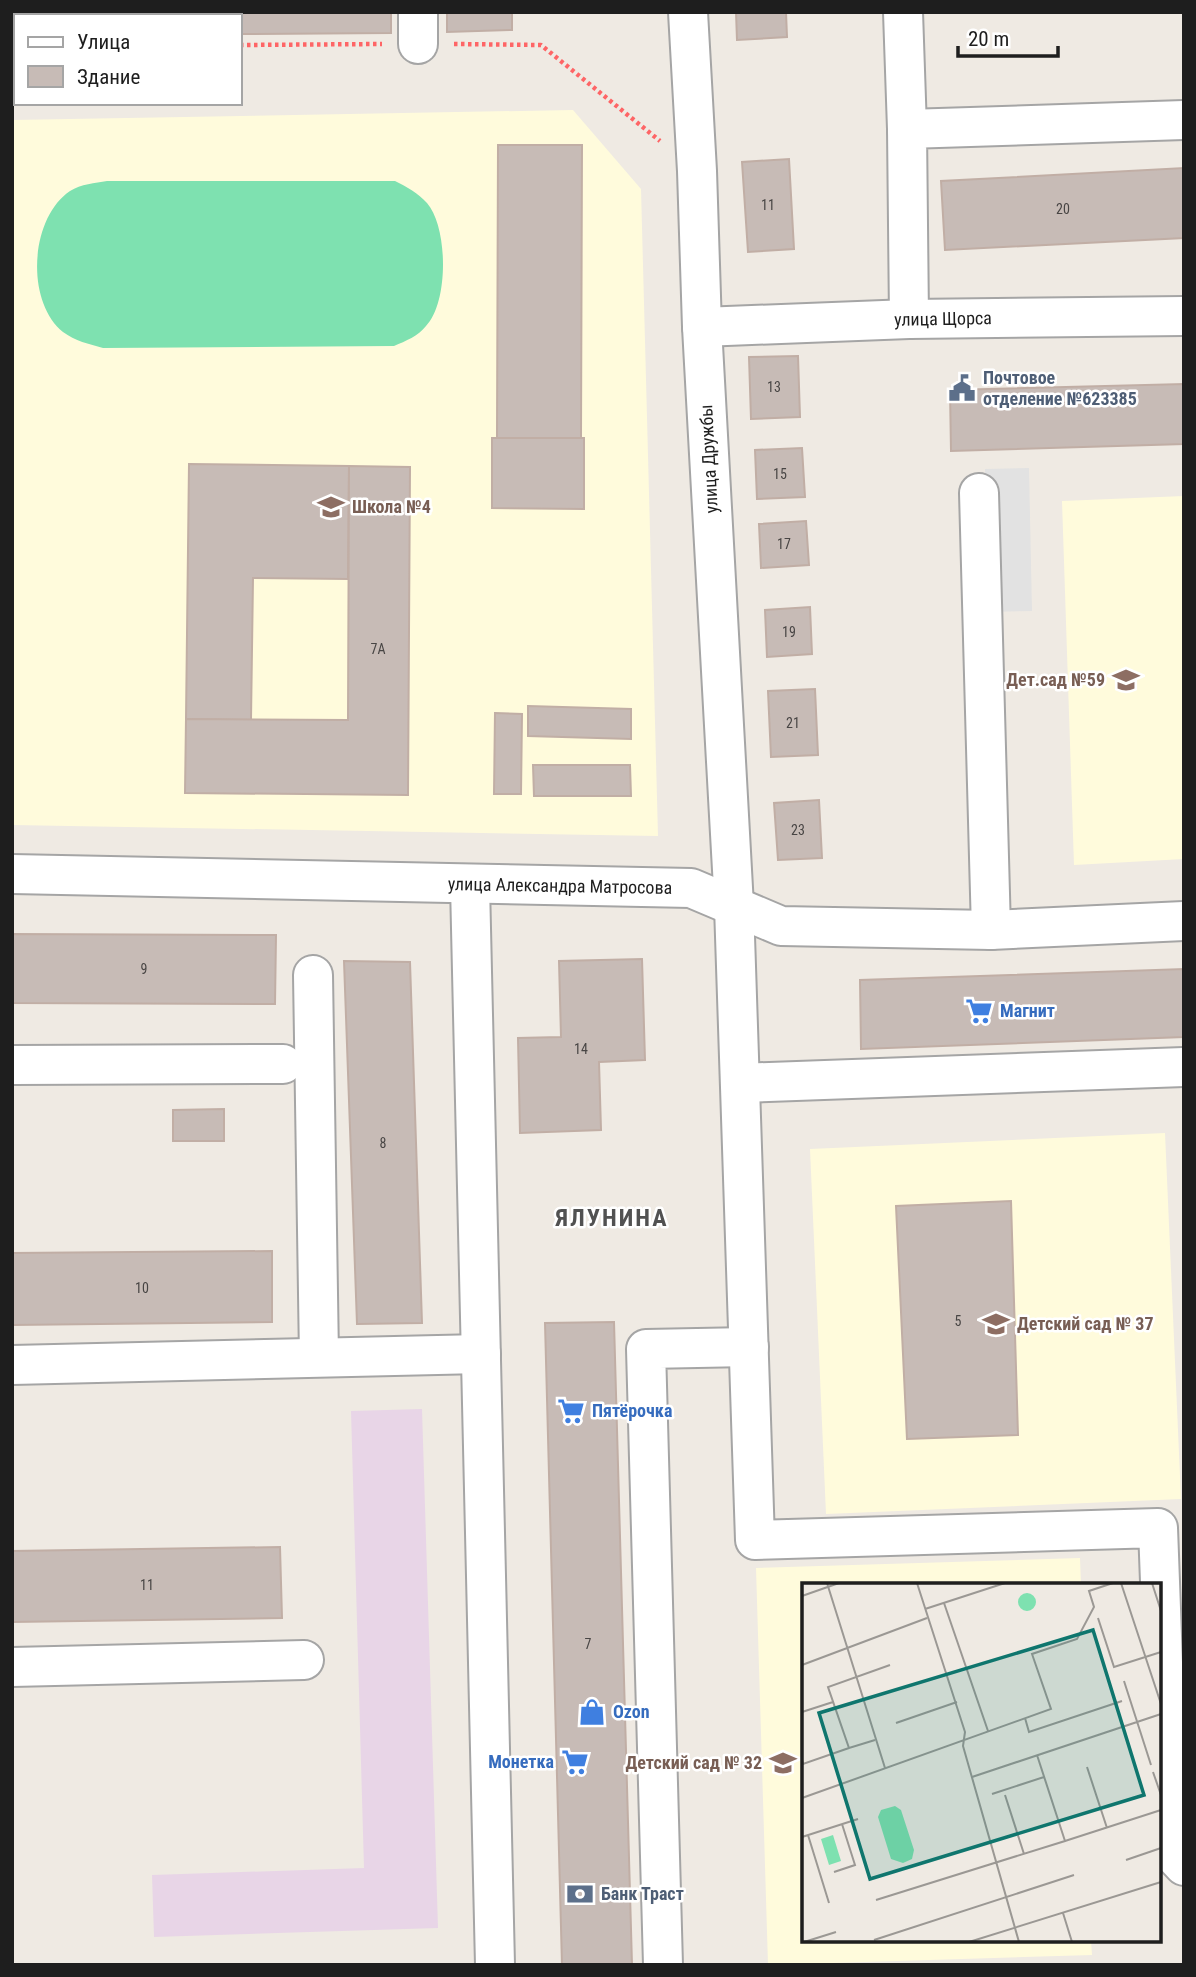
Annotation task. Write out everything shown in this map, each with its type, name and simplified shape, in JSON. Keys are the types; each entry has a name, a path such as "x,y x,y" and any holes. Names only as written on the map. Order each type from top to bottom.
{"street":[{"name":"улица Дружбы","path":"688,12 702,327 734,906 755,1540 1158,1528 1160,1583"},
{"path":"903,12 909,319"},
{"path":"907,129 1184,120"},
{"name":"улица Щорса","path":"702,327 909,319 1184,316"},
{"path":"979,493 990,930"},
{"name":"улица Александра Матросова","path":"12,874 691,888 781,926 990,930 1184,921"},
{"path":"470,885 495,1965"},
{"path":"313,975 319,1357"},
{"path":"12,1065 283,1064"},
{"path":"740,1083 1184,1067"},
{"path":"663,1965 646,1349 749,1347"},
{"path":"12,1365 481,1354"},
{"name":"улица Дружбы","path":"1161,1609 1170,1851 1184,1866"},
{"path":"12,1667 304,1660"}],"path":[{"path":"242,45 418,28 541,45 696,171"}],"shaded area":[{"name":"Школа №4","path":"573,110 641,189 658,836 12,825 12,120"},
{"path":"1029,468 1032,611 989,612 985,469"},
{"name":"Дет.сад №59","path":"1184,496 1184,859 1074,865 1062,501"},
{"name":"Детский сад № 37","path":"1165,1133 1181,1499 826,1514 810,1149"},
{"path":"422,1409 438,1928 154,1937 152,1875 364,1868 351,1411"},
{"name":"Детский сад № 32","path":"1080,1558 1081,1583 802,1583 802,1942 1091,1942 1092,1955 768,1965 756,1568"}],"green space":[{"path":"107,181 395,181 412,190 427,203 439,229 442,283 434,315 419,333 394,346 103,348 77,340 63,332 42,301 37,260 40,239 57,204 70,191 83,185"}],"building":[{"path":"12,12 391,12 391,33 242,34 242,14 14,14 12,34"},
{"path":"447,12 512,12 512,30 447,32"},
{"path":"736,12 786,12 787,37 737,40"},
{"path":"498,145 582,145 581,439 497,438"},
{"path":"789,159 794,249 748,252 742,162"},
{"path":"1184,168 1184,238 945,250 941,181"},
{"path":"798,356 800,417 751,419 749,357"},
{"path":"1184,384 1184,444 951,451 950,390"},
{"path":"492,438 584,438 584,509 492,508"},
{"path":"802,448 805,497 757,499 755,450"},
{"path":"189,464 349,466 348,579 253,578 251,720 186,719"},
{"path":"349,466 410,467 408,795 185,793 186,719 348,720"},
{"path":"806,521 809,565 761,568 759,524"},
{"path":"810,607 812,654 767,657 765,610"},
{"path":"815,689 818,755 771,757 768,691"},
{"path":"528,706 631,709 631,739 528,736"},
{"path":"495,713 522,714 521,794 494,794"},
{"path":"533,765 630,765 631,796 534,796"},
{"path":"819,800 822,858 778,860 774,803"},
{"path":"12,934 276,935 275,1004 12,1003"},
{"path":"642,959 645,1060 599,1062 601,1130 520,1133 518,1038 561,1037 559,961"},
{"path":"344,961 410,962 422,1323 357,1324"},
{"path":"1184,969 1184,1037 861,1049 860,980"},
{"path":"224,1109 224,1141 173,1141 173,1110"},
{"path":"1011,1201 1018,1435 907,1439 896,1206"},
{"path":"272,1251 272,1322 12,1325 12,1253"},
{"path":"614,1322 632,1965 562,1965 545,1323"},
{"path":"280,1547 282,1618 12,1622 12,1551"}],"place":[{"name":"Почтовое отделение №623385","path":"962,388"},
{"name":"Школа №4","path":"331,507"},
{"name":"Дет.сад №59","path":"1126,680"},
{"name":"Магнит","path":"979,1011"},
{"name":"Детский сад № 37","path":"996,1324"},
{"name":"Пятёрочка","path":"571,1411"},
{"name":"Ozon","path":"592,1712"},
{"name":"Монетка","path":"575,1762"},
{"name":"Детский сад № 32","path":"783,1763"},
{"name":"Банк Траст","path":"580,1894"}],"district":[{"name":"ЯЛУНИНА","path":"612,1218"}]}
